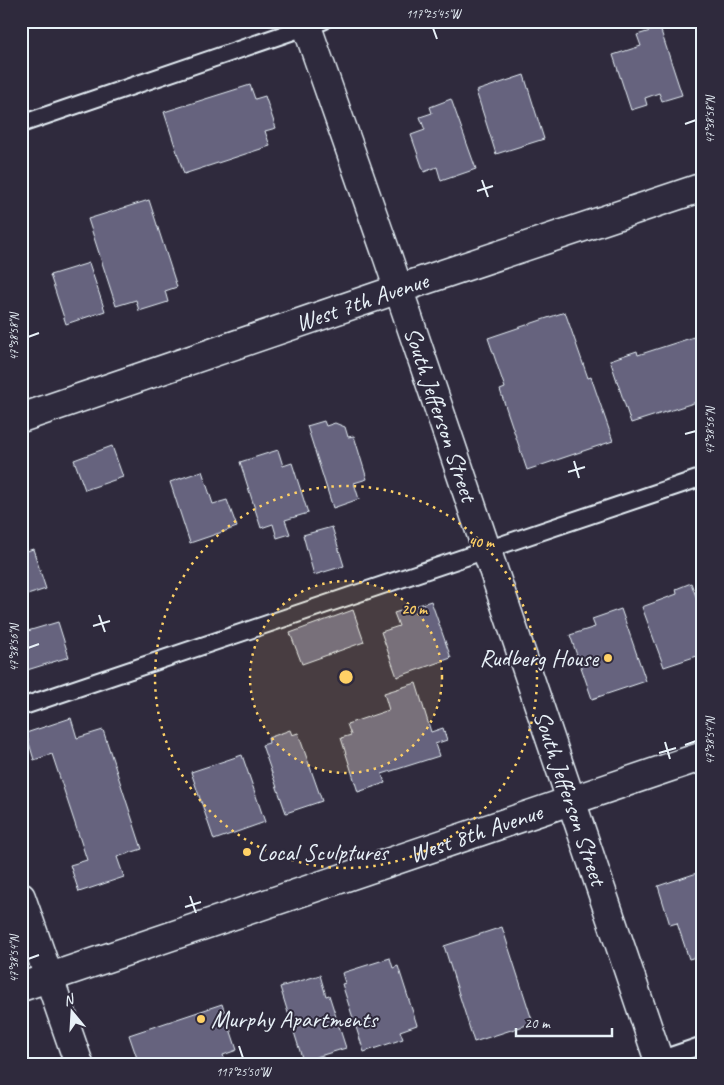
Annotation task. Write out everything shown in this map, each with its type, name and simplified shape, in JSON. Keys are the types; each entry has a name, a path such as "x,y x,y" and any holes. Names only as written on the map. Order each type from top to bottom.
{"street":[{"name":"South Jefferson Street","path":"312,23 399,289 571,800 656,1063"},
{"name":"West 7th Avenue","path":"21,418 703,187"},
{"name":"West 8th Avenue","path":"21,987 703,756"},
{"path":"21,897 79,1064"}],"lane":[{"path":"21,124 312,23"},
{"path":"21,707 703,477"},
{"path":"656,1063 703,1046"}],"building":[{"path":"49,21 63,21 50,25"},
{"path":"660,28 682,95 662,101 659,93 645,98 647,105 631,110 613,55 641,46 637,35"},
{"path":"524,75 544,139 496,154 476,91"},
{"path":"250,85 255,99 265,96 276,128 265,131 270,146 184,174 164,112"},
{"path":"451,99 476,169 441,181 437,167 424,172 411,135 425,130 420,117 432,113 430,107"},
{"path":"149,200 177,287 165,291 168,302 139,311 136,300 116,306 88,219"},
{"path":"89,263 105,311 66,324 50,275"},
{"path":"703,263 703,286 696,265"},
{"path":"565,312 588,378 591,377 613,441 527,470 500,390 505,388 488,338"},
{"path":"21,314 25,326 21,328"},
{"path":"703,334 703,400 631,423 610,360 637,351 638,355"},
{"path":"324,421 326,426 335,423 345,427 348,437 354,436 367,479 354,483 359,499 333,508 307,426"},
{"path":"112,446 123,477 85,490 74,460"},
{"path":"278,450 283,466 292,463 308,513 285,520 290,534 277,538 273,524 261,528 240,462"},
{"path":"202,471 213,504 227,500 237,527 190,543 170,482"},
{"path":"21,501 27,520 21,522"},
{"path":"332,527 344,566 314,575 303,535"},
{"path":"33,549 46,589 21,597 21,553"},
{"path":"691,583 703,615 703,654 664,667 642,607 677,594 676,589"},
{"path":"431,601 451,658 397,677 381,632 399,626 394,613"},
{"name":"Rudberg House","path":"621,609 646,681 592,699 570,635 595,627 592,619"},
{"path":"353,610 364,642 302,664 290,633"},
{"path":"58,622 69,657 24,671 21,661 21,633"},
{"path":"416,683 431,732 443,728 447,740 435,744 439,756 382,774 385,783 358,792 341,738 351,735 347,724 389,710 384,693"},
{"path":"71,718 77,738 103,730 142,849 117,857 124,877 79,892 70,865 87,860 52,754 34,760 26,733"},
{"path":"290,730 292,735 298,733 322,801 286,813 262,745 269,743 268,738"},
{"path":"242,755 265,822 214,840 191,772"},
{"path":"703,871 703,955 689,959 677,923 670,925 658,886"},
{"path":"502,927 533,1023 474,1042 444,946"},
{"path":"390,958 393,968 398,966 417,1025 400,1031 403,1039 364,1052 342,984 345,983 342,973"},
{"path":"320,975 326,996 329,995 346,1048 303,1061 280,987"},
{"name":"Murphy Apartments","path":"222,1004 237,1050 223,1055 226,1064 139,1064 129,1035"}],"place":[{"name":"Rudberg House","path":"608,658"},
{"name":"Local Sculptures","path":"247,852"},
{"name":"Murphy Apartments","path":"201,1019"}]}
